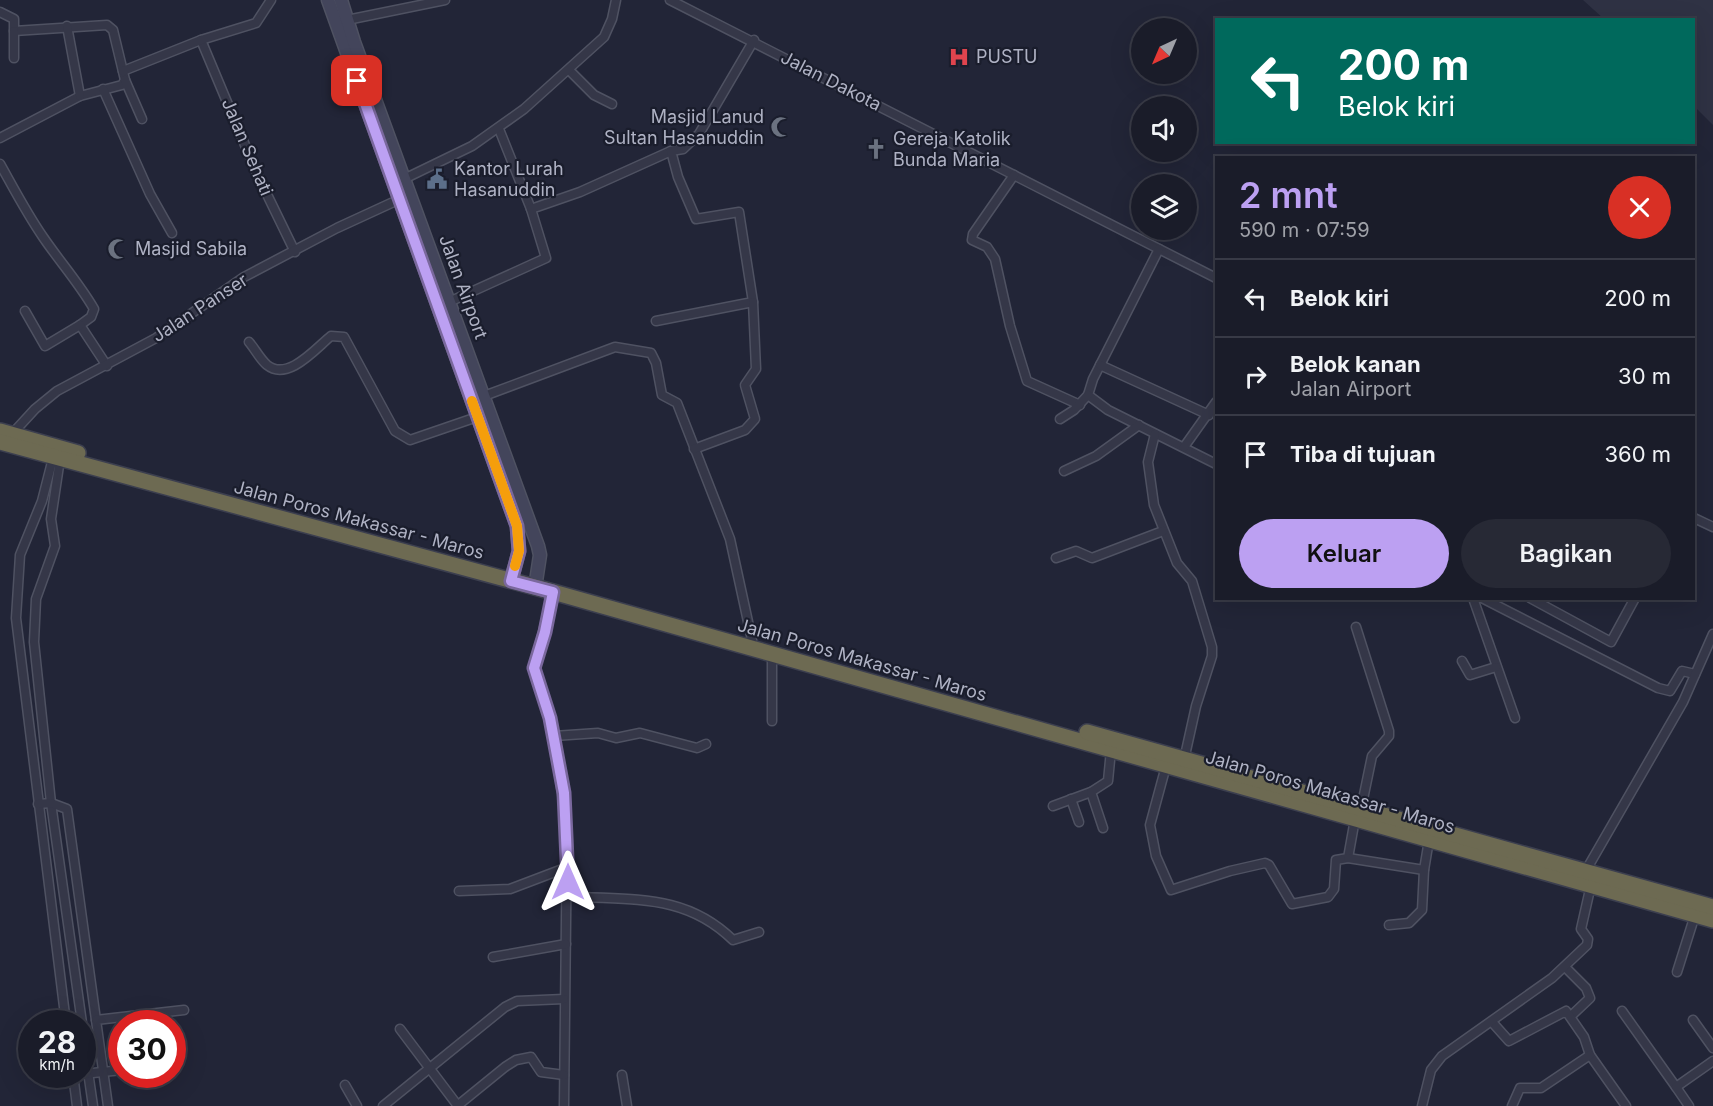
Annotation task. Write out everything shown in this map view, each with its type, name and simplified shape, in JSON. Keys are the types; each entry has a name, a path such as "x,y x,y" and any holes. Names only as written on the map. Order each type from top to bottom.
{"highway":[{"name":"Jalan Poros Makassar - Maros","path":"4,436 56,458 512,576"},
{"name":"Jalan Poros Makassar - Maros","path":"4,436 536,583 752,640 1142,754 1166,766 1358,814 1429,840 1713,907"},
{"name":"Jalan Poros Makassar - Maros","path":"536,583 553,592 772,656 1111,750 1184,760 1358,814 1588,879 1713,920"}],"street":[{"path":"124,75 201,40 256,23 271,0"},
{"name":"Jalan Airport","path":"327,0 348,42 406,178 413,218 477,417 538,546 540,555 536,583"},
{"name":"Jalan Airport","path":"341,0 347,20 348,42 400,199 413,218 449,302 484,396 509,488 518,533 519,551 512,576"},
{"path":"347,20 445,0"},
{"path":"406,178 466,149 499,129 569,70 604,37 612,19 616,0"},
{"name":"Jalan Dakota","path":"670,0 753,40 1215,277"},
{"path":"0,12 14,19 14,58"},
{"path":"14,31 67,26 107,25 111,27 124,75 142,119"},
{"path":"67,26 80,96"},
{"name":"Jalan Sehati","path":"201,40 258,176 295,252"},
{"path":"531,209 580,192 671,151 683,149 699,134 753,40"},
{"path":"569,70 594,95 612,104"},
{"path":"0,138 80,96 122,85 124,75"},
{"path":"103,89 150,194 172,232"},
{"path":"449,302 546,258 531,209 499,129"},
{"path":"671,151 678,177 696,219 739,212 753,302 756,369 745,386 755,419 745,430 694,449"},
{"path":"0,164 37,227 58,259 73,274 94,309 91,317 45,346 25,311"},
{"path":"1014,176 973,234 972,240 987,247 995,259 1010,326 1027,381 1080,405"},
{"name":"Jalan Panser","path":"4,436 44,400 156,338 244,277 400,199"},
{"path":"1060,419 1080,405 1088,395 1100,364 1159,249"},
{"path":"656,321 753,302"},
{"path":"80,325 107,366"},
{"path":"249,342 268,365 278,370 288,369 331,336 344,337 395,431 410,440 477,417"},
{"path":"484,396 615,347 634,352 651,353 656,363 662,395 677,403 730,539 752,640"},
{"path":"1100,364 1209,415"},
{"path":"1088,395 1097,404 1215,463"},
{"path":"1184,447 1215,404"},
{"path":"1064,471 1096,456 1139,425"},
{"path":"1155,434 1150,450 1149,473 1162,531 1177,563 1192,581 1212,647 1212,656 1196,706 1184,760"},
{"path":"56,458 51,519 55,546 36,599 34,642 51,803 80,1010"},
{"path":"56,458 42,501 20,555 16,618 64,1010"},
{"path":"1695,518 1713,527"},
{"path":"1056,558 1076,550 1092,558 1162,531"},
{"path":"553,592 545,632 534,668 554,736 564,793 568,867 564,1106"},
{"path":"1474,600 1515,718"},
{"path":"1486,600 1658,688 1670,690 1682,671 1695,674"},
{"path":"1536,600 1611,642 1634,600"},
{"path":"1348,858 1372,756 1389,736 1356,627"},
{"path":"1422,1106 1430,1074 1438,1061 1565,967 1588,942 1581,929 1588,879 1683,702 1713,634"},
{"path":"772,656 772,721"},
{"path":"1462,661 1470,675 1496,667"},
{"path":"554,736 598,734 616,738 636,733 697,748 706,744"},
{"path":"1053,806 1091,792 1108,781 1111,750"},
{"path":"1166,766 1150,825 1155,853 1171,890 1230,871 1265,863 1269,865 1292,904 1333,894 1336,860 1348,858 1424,870"},
{"path":"1091,792 1103,828"},
{"path":"1071,799 1079,822"},
{"path":"38,804 51,803 67,809 95,1010"},
{"path":"1389,926 1410,923 1418,918 1424,904 1424,870 1429,840"},
{"path":"459,891 510,889 568,867"},
{"path":"567,896 649,899 706,919 733,940 759,932"},
{"path":"51,913 67,912"},
{"path":"1677,972 1695,915"},
{"path":"493,957 566,944"},
{"path":"1565,967 1586,988 1590,998 1571,1016"},
{"path":"383,1106 513,1002 564,999"},
{"path":"1492,1022 1509,1041 1566,1011 1584,1037 1590,1055 1626,1106"},
{"path":"1622,1011 1689,1106"},
{"path":"108,1019 96,1020 108,1106"},
{"path":"1693,1020 1713,1048"},
{"path":"400,1029 428,1070 458,1106 516,1059 531,1057 541,1072 564,1075"},
{"path":"1512,1106 1520,1088 1541,1088 1590,1055"},
{"path":"1676,1087 1713,1061"},
{"path":"96,1073 108,1071"},
{"path":"622,1075 627,1106"},
{"path":"345,1085 357,1106"},
{"path":"77,1106 79,1088"},
{"path":"86,1088 93,1106"}],"shaded area":[{"path":"1583,0 1713,0 1713,125 1695,107 1695,18 1603,18"}],"slow traffic":[{"path":"472,401 517,526 519,551 515,566"}],"place":[{"name":"PUSTU","path":"959,57"},
{"name":"Masjid Lanud Sultan Hasanuddin","path":"781,127"},
{"name":"Gereja Katolik Bunda Maria","path":"876,149"},
{"name":"Kantor Lurah Hasanuddin","path":"437,179"},
{"name":"Masjid Sabila","path":"118,249"}],"route":[{"path":"357,81 517,526 519,551 511,581 553,592 545,632 534,668 550,718 564,793 568,882"}]}
